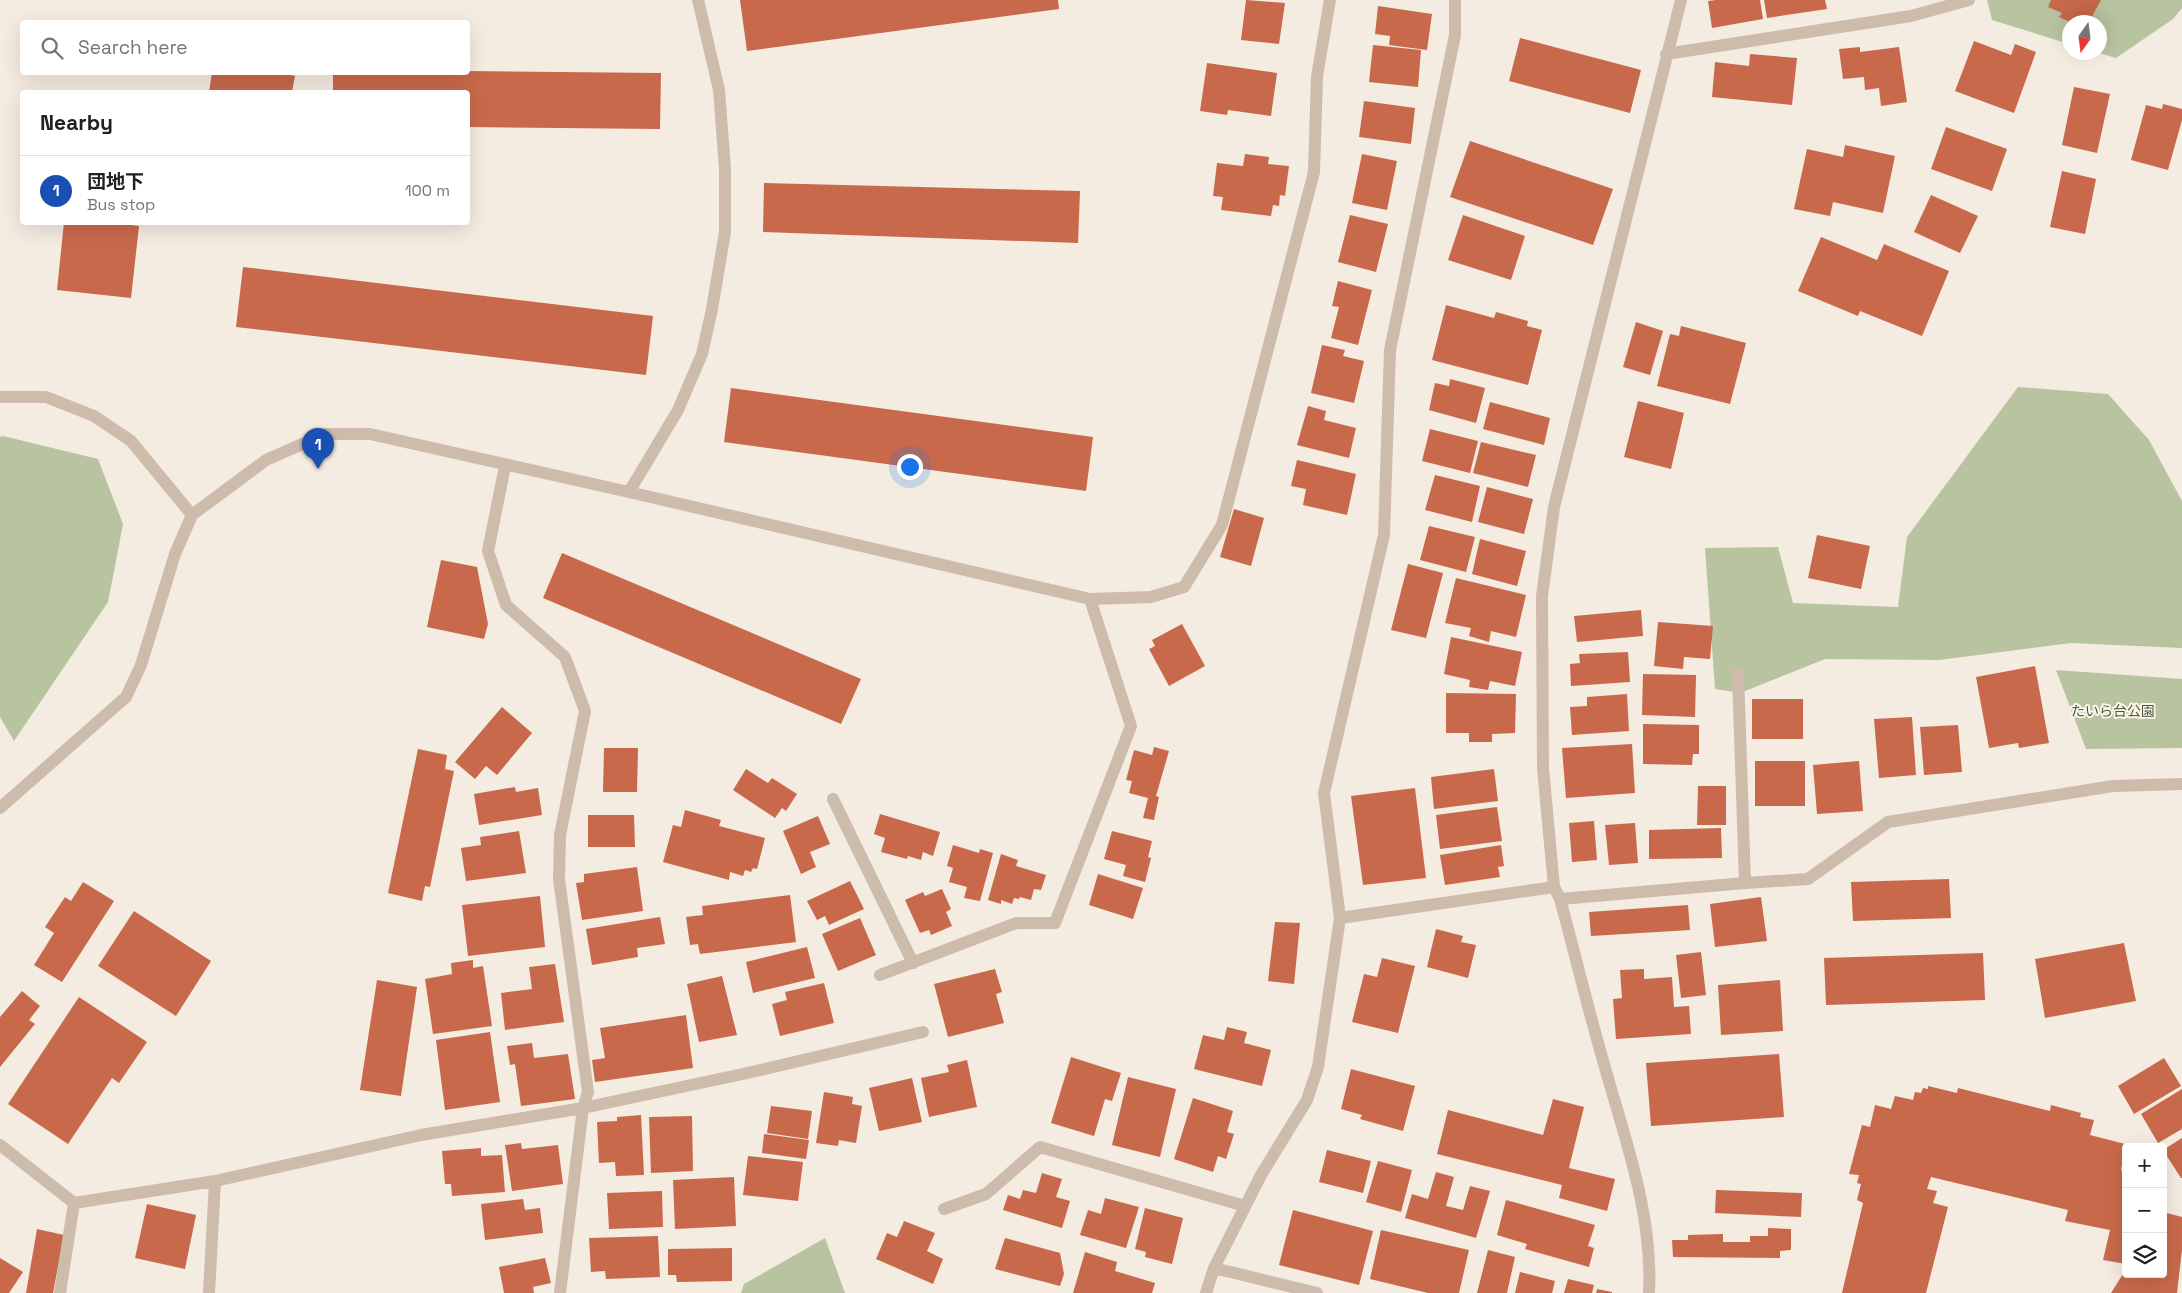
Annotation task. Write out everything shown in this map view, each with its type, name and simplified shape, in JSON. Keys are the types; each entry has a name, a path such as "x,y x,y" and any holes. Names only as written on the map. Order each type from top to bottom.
{"street":[{"path":"629,492 678,410 702,354 725,232 725,169 719,90 698,0"},
{"path":"0,808 126,696 141,665 175,554 192,515 266,460 325,434 370,434 1090,599 1150,597 1184,587 1222,526 1314,172 1316,76 1330,0"},
{"path":"1206,1293 1214,1268 1261,1174 1308,1100 1318,1067 1340,918 1324,793 1384,535 1390,350 1455,35 1455,0"},
{"path":"1649,1293 1650,1261 1644,1211 1627,1140 1604,1065 1560,899 1554,887 1543,768 1542,596 1554,507 1681,0"},
{"path":"1666,54 1911,16 1969,0"},
{"path":"0,397 46,397 94,416 131,441 192,515"},
{"path":"504,466 488,551 506,605 565,657 585,711 560,835 558,879 588,1092 583,1108 560,1293"},
{"path":"880,975 1016,923 1055,923 1131,726 1090,599"},
{"path":"1738,673 1745,883"},
{"path":"1560,899 1808,879 1888,822 2113,786 2182,784"},
{"path":"833,799 913,963"},
{"path":"1340,918 1554,887"},
{"path":"0,1145 74,1203 216,1181 421,1135 583,1108 752,1072 923,1032"},
{"path":"944,1209 986,1194 1040,1147 1246,1206"},
{"path":"209,1293 216,1181"},
{"path":"60,1293 74,1203"},
{"path":"1214,1268 1317,1293"}],"green space":[{"path":"1987,0 2182,0 2182,8 2173,19 2116,58 2107,55 2107,15 2062,15 2062,42 1992,20"},
{"path":"2018,387 2108,394 2149,440 2182,501 2182,648 2071,643 1939,660 1825,659 1740,693 1715,689 1705,548 1778,547 1793,603 1898,607 1907,537"},
{"path":"3,436 98,459 123,524 108,602 14,741 0,717 0,437"},
{"name":"たいら台公園","path":"2056,670 2182,679 2182,748 2086,749"},
{"path":"825,1238 845,1293 741,1293 744,1284"}],"building":[{"path":"740,0 1058,0 1059,9 747,51"},
{"path":"1246,0 1285,3 1279,44 1241,40"},
{"path":"1760,0 1763,19 1712,28 1708,1"},
{"path":"1764,0 1825,0 1827,9 1767,18"},
{"path":"2051,0 2101,0 2093,15 2062,15 2062,18 2059,17 2062,13 2048,7"},
{"path":"1378,6 1432,14 1427,50 1389,45 1390,36 1375,34"},
{"path":"1520,38 1641,70 1630,113 1509,81"},
{"path":"1974,41 2011,55 2015,44 2036,52 2014,113 1955,91"},
{"path":"1373,45 1421,50 1418,87 1369,82"},
{"path":"1860,47 1860,52 1899,47 1907,102 1881,106 1879,88 1865,90 1864,77 1843,79 1839,49"},
{"path":"1750,54 1797,58 1792,105 1712,97 1715,62 1749,66"},
{"path":"1207,63 1277,73 1271,116 1228,110 1227,115 1200,111"},
{"path":"470,71 661,73 660,129 470,127 470,90 333,90 333,75 470,75"},
{"path":"212,75 295,76 292,90 209,90"},
{"path":"2074,87 2110,94 2097,153 2062,145"},
{"path":"1364,101 1415,108 1411,144 1359,137"},
{"path":"2163,104 2182,109 2182,120 2168,170 2131,160 2146,105 2162,109"},
{"path":"1946,127 2007,149 1992,191 1931,169"},
{"path":"1470,141 1613,189 1593,245 1450,197"},
{"path":"1845,145 1895,156 1883,213 1833,202 1830,216 1794,209 1807,149 1843,157"},
{"path":"1245,154 1269,157 1268,164 1289,166 1285,196 1280,195 1279,206 1273,205 1271,216 1221,210 1223,197 1213,196 1217,163 1243,166"},
{"path":"1362,154 1397,161 1387,210 1352,203"},
{"path":"2062,171 2096,179 2085,234 2050,227"},
{"path":"764,183 1080,191 1078,243 763,232"},
{"path":"1931,195 1978,216 1960,253 1914,232"},
{"path":"1350,215 1388,224 1376,272 1338,262"},
{"path":"1463,215 1525,236 1511,280 1448,260"},
{"path":"64,225 139,226 131,298 57,290"},
{"path":"1821,237 1877,260 1884,244 1949,271 1922,336 1860,311 1858,316 1798,291"},
{"path":"243,267 653,316 646,375 236,327"},
{"path":"1338,281 1372,290 1358,345 1331,338 1339,307 1332,306"},
{"path":"1446,305 1494,318 1496,312 1528,321 1527,326 1542,330 1528,385 1432,360"},
{"path":"1636,322 1663,331 1650,375 1623,367"},
{"path":"1681,326 1746,343 1730,404 1657,386 1670,334 1679,336"},
{"path":"1322,345 1345,350 1343,356 1364,361 1354,403 1311,393"},
{"path":"1450,379 1485,388 1476,423 1429,410 1435,383 1449,386"},
{"path":"731,388 1093,437 1086,491 724,442"},
{"path":"1638,401 1684,413 1671,469 1624,457"},
{"path":"1490,402 1550,418 1544,445 1483,429"},
{"path":"1308,406 1326,411 1324,420 1356,428 1349,458 1297,445"},
{"path":"1430,429 1478,441 1470,473 1422,461"},
{"path":"1481,442 1536,455 1528,487 1473,473"},
{"path":"1297,460 1356,474 1347,515 1303,505 1306,489 1291,486"},
{"path":"1435,475 1480,486 1472,522 1425,510"},
{"path":"1487,487 1533,499 1524,534 1478,522"},
{"path":"1234,509 1264,518 1251,566 1220,557"},
{"path":"1429,526 1475,537 1466,572 1420,560"},
{"path":"1817,535 1870,546 1861,589 1808,578"},
{"path":"1480,539 1526,551 1517,586 1472,574"},
{"path":"562,553 861,679 841,724 543,598"},
{"path":"441,560 477,567 488,624 484,639 427,627"},
{"path":"1408,564 1443,573 1426,638 1391,630"},
{"path":"1456,578 1526,595 1516,637 1491,631 1489,642 1469,636 1471,628 1445,623"},
{"path":"1641,610 1643,636 1577,642 1574,616"},
{"path":"1658,622 1713,626 1710,659 1684,657 1683,669 1654,666"},
{"path":"1182,624 1205,666 1169,686 1149,649 1155,646 1152,640"},
{"path":"1451,637 1522,652 1515,686 1490,681 1488,690 1469,687 1470,680 1444,674"},
{"path":"1628,652 1630,682 1571,686 1570,664 1580,663 1579,654"},
{"path":"2035,666 2049,743 2019,748 2018,743 1989,748 1976,677"},
{"path":"1643,674 1696,675 1695,717 1642,715"},
{"path":"1446,693 1516,694 1515,733 1492,734 1492,742 1469,742 1469,733 1446,733"},
{"path":"1627,694 1629,731 1572,735 1570,707 1587,706 1587,697"},
{"path":"1752,699 1803,699 1803,739 1752,739"},
{"path":"502,707 532,733 497,775 486,766 475,779 455,762"},
{"path":"1912,717 1916,775 1879,778 1874,719"},
{"path":"1643,724 1699,725 1699,754 1693,754 1692,765 1643,764"},
{"path":"1958,725 1962,772 1924,775 1920,727"},
{"path":"1632,744 1635,793 1566,798 1562,748"},
{"path":"1154,747 1169,751 1156,796 1159,797 1154,820 1143,818 1148,798 1129,793 1132,781 1126,780 1134,750 1152,755"},
{"path":"604,748 638,748 637,792 603,792"},
{"path":"418,749 447,755 445,769 454,771 430,887 425,886 422,901 388,893"},
{"path":"1755,761 1805,761 1805,806 1755,806"},
{"path":"1859,761 1863,811 1817,814 1813,765"},
{"path":"746,769 768,783 772,778 797,794 786,811 782,808 775,818 733,790"},
{"path":"1494,769 1498,801 1434,809 1431,777"},
{"path":"1698,786 1726,786 1726,825 1697,825"},
{"path":"515,787 516,792 538,788 542,815 479,825 474,794"},
{"path":"1415,788 1426,878 1363,885 1351,796"},
{"path":"1497,807 1502,841 1440,849 1436,815"},
{"path":"685,810 721,820 719,826 765,838 757,869 753,868 751,872 745,870 743,876 730,872 729,880 663,862 673,825 681,827"},
{"path":"880,814 940,832 933,856 923,852 921,860 908,856 907,859 881,852 885,838 874,834"},
{"path":"588,815 634,815 635,847 588,847"},
{"path":"818,816 830,844 810,852 816,867 801,874 783,831"},
{"path":"1594,821 1597,860 1572,862 1569,823"},
{"path":"1635,823 1638,863 1609,865 1605,825"},
{"path":"1721,828 1722,858 1649,859 1649,830"},
{"path":"519,831 526,873 466,881 461,848 481,845 480,837"},
{"path":"1112,831 1152,841 1148,857 1151,858 1145,882 1123,876 1126,865 1104,859"},
{"path":"953,845 979,853 980,849 993,853 980,901 964,898 967,887 949,882 953,868 947,866"},
{"path":"1501,845 1504,866 1498,867 1500,877 1445,885 1440,855"},
{"path":"1001,854 1018,860 1016,866 1046,875 1041,890 1034,889 1031,900 1020,897 1019,899 1014,898 1012,904 1001,900 1001,904 988,900"},
{"path":"637,867 643,911 582,920 576,883 584,882 584,874"},
{"path":"1098,874 1143,888 1133,919 1089,905"},
{"path":"1949,879 1951,918 1853,921 1851,882"},
{"path":"850,881 864,909 829,925 825,916 817,920 807,901"},
{"path":"83,882 114,901 62,982 34,965 54,933 45,927 65,897 71,901"},
{"path":"942,889 951,909 946,912 952,926 931,935 929,930 920,933 905,900 923,892 925,896"},
{"path":"790,895 796,942 700,954 698,944 690,945 686,917 703,915 702,906"},
{"path":"540,896 545,947 468,956 462,905"},
{"path":"1761,897 1767,941 1715,947 1710,904"},
{"path":"1688,905 1690,930 1591,936 1589,912"},
{"path":"134,911 211,961 176,1016 98,966"},
{"path":"660,917 665,944 637,948 638,957 592,965 586,929"},
{"path":"860,918 876,955 838,971 822,934"},
{"path":"1275,922 1300,923 1294,984 1268,981"},
{"path":"1436,929 1463,936 1461,942 1476,945 1468,978 1427,967"},
{"path":"2124,943 2136,1001 2045,1018 2035,959"},
{"path":"807,947 815,978 753,993 746,962"},
{"path":"1701,952 1706,995 1681,998 1676,955"},
{"path":"1983,953 1985,1000 1826,1005 1824,958"},
{"path":"1382,958 1415,966 1398,1033 1352,1022 1364,974 1377,977"},
{"path":"473,960 473,968 483,966 492,1026 433,1034 425,979 452,974 451,963"},
{"path":"555,964 564,1022 505,1030 501,993 532,989 529,967"},
{"path":"995,969 1002,992 996,994 1004,1023 948,1037 934,984"},
{"path":"1644,969 1644,979 1672,977 1674,1007 1689,1006 1691,1034 1616,1039 1613,999 1622,998 1620,970"},
{"path":"722,976 737,1035 699,1042 687,984"},
{"path":"377,980 417,987 401,1096 360,1090"},
{"path":"1780,980 1783,1031 1721,1035 1718,985"},
{"path":"824,983 834,1023 780,1036 772,1004 787,1000 785,992"},
{"path":"22,991 40,1006 29,1020 35,1024 0,1067 0,1017"},
{"path":"79,997 147,1042 119,1083 112,1078 68,1144 8,1104"},
{"path":"686,1015 693,1068 595,1082 592,1060 605,1058 600,1028"},
{"path":"1227,1027 1247,1032 1244,1043 1271,1050 1262,1086 1194,1069 1203,1035 1224,1040"},
{"path":"490,1032 500,1102 445,1110 436,1040"},
{"path":"532,1043 534,1058 568,1054 575,1099 521,1106 515,1064 510,1065 507,1046"},
{"path":"1779,1054 1784,1117 1651,1126 1646,1063"},
{"path":"1071,1057 1121,1073 1112,1101 1105,1099 1094,1136 1051,1123"},
{"path":"2164,1058 2181,1086 2134,1114 2118,1086"},
{"path":"967,1060 977,1107 929,1117 921,1078 949,1072 947,1065"},
{"path":"1351,1069 1415,1086 1403,1131 1360,1119 1362,1115 1341,1109"},
{"path":"1128,1077 1176,1089 1160,1157 1112,1145"},
{"path":"912,1078 922,1122 879,1131 869,1088"},
{"path":"1928,1086 1957,1093 1958,1088 2050,1111 2051,1105 2081,1113 2080,1117 2094,1120 2090,1135 2122,1143 2122,1263 2103,1260 2110,1230 2065,1221 2068,1210 1931,1177 1927,1189 1937,1191 1933,1203 1948,1207 1926,1293 1842,1293 1863,1203 1857,1200 1861,1184 1857,1183 1859,1175 1849,1174 1862,1125 1870,1127 1875,1105 1891,1109 1895,1096 1913,1100 1915,1092 1921,1093 1923,1088 1928,1089"},
{"path":"2182,1089 2182,1129 2158,1143 2141,1114"},
{"path":"824,1092 853,1097 852,1104 862,1106 856,1143 839,1140 838,1146 816,1143"},
{"path":"1193,1098 1233,1111 1227,1132 1234,1134 1226,1159 1218,1156 1213,1172 1174,1159"},
{"path":"1553,1099 1584,1107 1569,1168 1615,1179 1607,1211 1559,1198 1562,1185 1437,1154 1448,1110 1543,1135"},
{"path":"771,1106 812,1111 808,1139 767,1133"},
{"path":"641,1115 644,1175 616,1176 615,1162 599,1163 597,1122 617,1121 617,1117"},
{"path":"692,1116 693,1171 651,1173 649,1117"},
{"path":"764,1134 809,1140 806,1159 762,1153"},
{"path":"2182,1138 2182,1178 2167,1156 2167,1147"},
{"path":"521,1143 522,1149 558,1145 563,1184 512,1191 505,1145"},
{"path":"481,1148 481,1156 502,1155 505,1192 452,1196 451,1184 445,1184 442,1151"},
{"path":"1327,1150 1371,1161 1363,1193 1319,1182"},
{"path":"748,1156 803,1162 798,1201 743,1195"},
{"path":"1378,1161 1412,1170 1401,1212 1366,1202"},
{"path":"1436,1172 1454,1177 1446,1206 1463,1210 1470,1186 1490,1191 1476,1238 1405,1218 1412,1194 1428,1199"},
{"path":"1042,1173 1062,1179 1056,1197 1070,1201 1062,1228 1003,1210 1008,1195 1020,1199 1023,1190 1036,1193"},
{"path":"734,1177 736,1226 675,1229 673,1180"},
{"path":"1716,1190 1802,1193 1801,1217 1715,1213"},
{"path":"662,1191 663,1227 609,1229 607,1193"},
{"path":"1105,1198 1139,1207 1126,1248 1080,1235 1088,1210 1101,1214"},
{"path":"523,1199 525,1210 540,1208 543,1233 485,1240 481,1204"},
{"path":"1506,1200 1595,1225 1588,1246 1594,1248 1589,1267 1525,1249 1527,1244 1497,1235"},
{"path":"147,1204 196,1215 185,1269 135,1258"},
{"path":"1145,1208 1183,1218 1172,1264 1145,1257 1146,1252 1135,1249"},
{"path":"1293,1210 1373,1231 1359,1285 1279,1265"},
{"path":"2167,1213 2182,1217 2182,1250 2177,1293 2111,1293 2122,1275 2122,1278 2167,1278"},
{"path":"904,1221 935,1233 927,1251 943,1259 933,1284 876,1259 887,1233 897,1237"},
{"path":"1768,1228 1791,1229 1791,1250 1780,1251 1780,1258 1673,1257 1672,1240 1688,1240 1688,1235 1723,1234 1723,1242 1750,1242 1750,1236 1768,1236"},
{"path":"37,1229 64,1235 53,1293 26,1293"},
{"path":"1381,1230 1469,1250 1459,1293 1428,1293 1370,1279"},
{"path":"658,1236 660,1277 606,1279 605,1271 591,1272 589,1238"},
{"path":"1005,1238 1060,1253 1064,1274 1060,1286 995,1269"},
{"path":"732,1248 732,1281 677,1282 676,1275 668,1275 668,1249"},
{"path":"1488,1250 1515,1257 1507,1293 1477,1293"},
{"path":"1085,1252 1117,1262 1115,1271 1155,1283 1152,1293 1073,1293"},
{"path":"0,1258 23,1272 9,1293 0,1293"},
{"path":"545,1258 551,1283 533,1287 534,1293 504,1293 499,1267"},
{"path":"1520,1272 1555,1281 1552,1293 1515,1293"},
{"path":"1568,1279 1594,1285 1592,1293 1564,1293"},
{"path":"1597,1289 1612,1292 1612,1293 1596,1293"}],"place":[{"name":"団地下","path":"318,469"}]}
